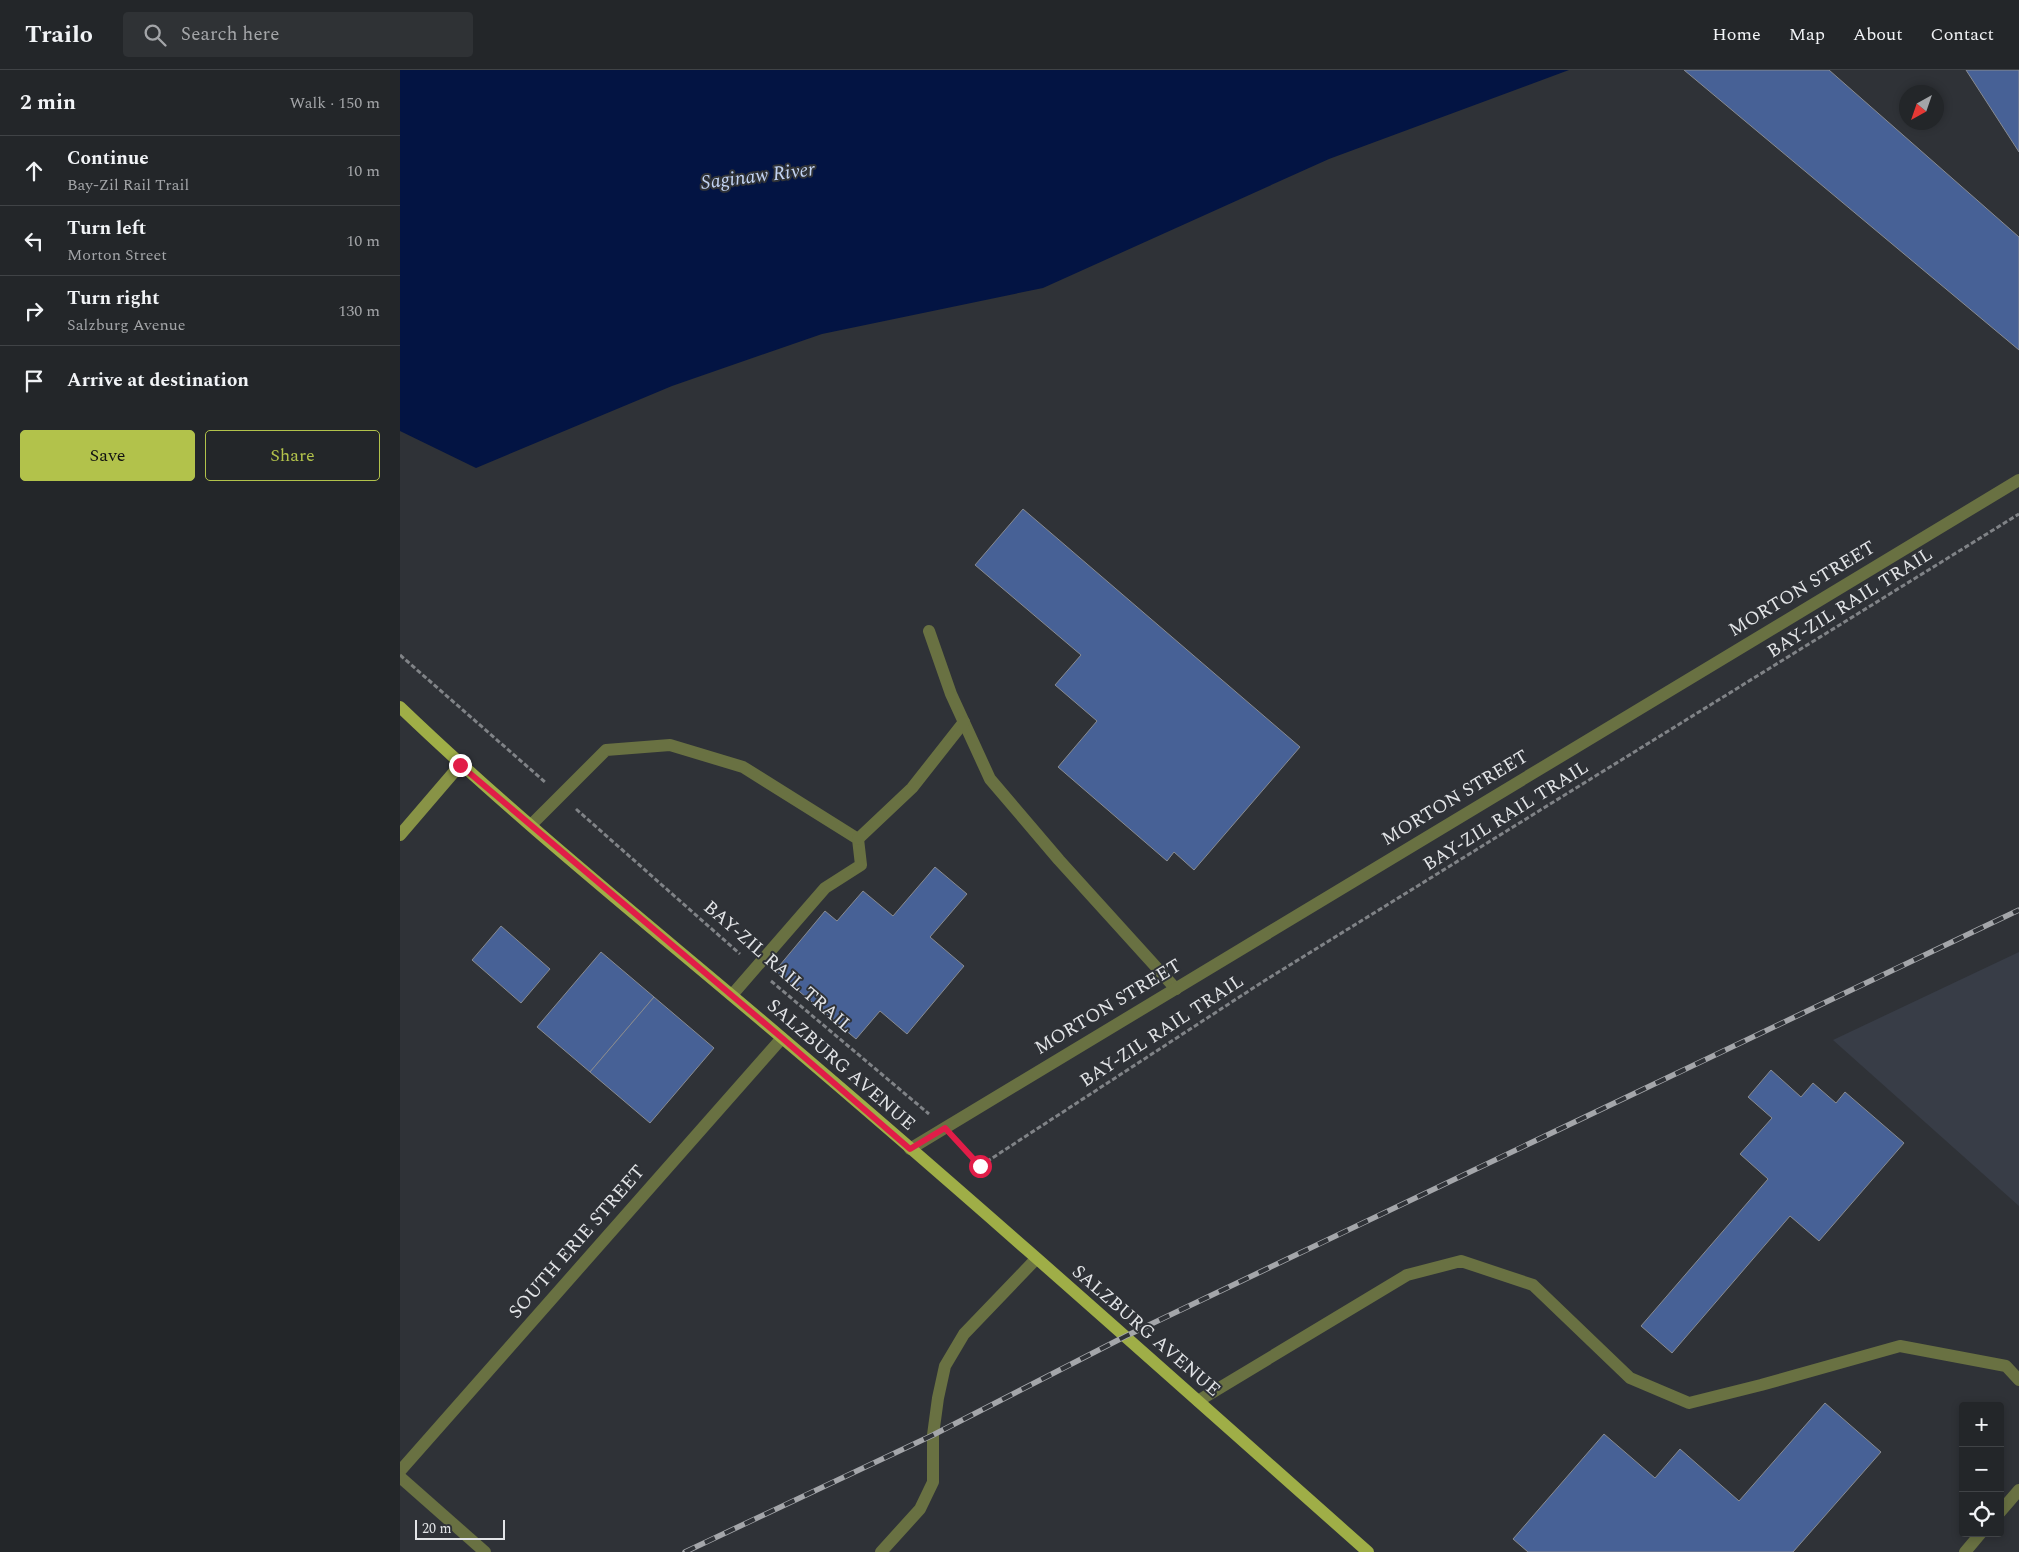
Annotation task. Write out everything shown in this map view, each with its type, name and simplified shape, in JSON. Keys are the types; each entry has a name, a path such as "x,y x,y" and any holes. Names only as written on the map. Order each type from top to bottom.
{"main road":[{"name":"SALZBURG AVENUE","path":"400,707 460,765 782,1038 1368,1552"}],"street":[{"name":"MORTON STREET","path":"910,1149 2019,480"},
{"path":"929,631 951,694 990,779 1059,860 1176,989"},
{"path":"858,839 912,788 964,722"},
{"path":"531,825 606,750 670,746 742,768 858,839"},
{"path":"400,835 460,765"},
{"path":"732,996 825,888 861,864 858,839"},
{"name":"SOUTH ERIE STREET","path":"400,1471 782,1038"},
{"path":"881,1552 920,1509 933,1482 933,1435 945,1366 964,1334 1036,1259"},
{"path":"1198,1401 1407,1275 1461,1261 1532,1285 1630,1378 1690,1403 1900,1346 2006,1366 2019,1380"},
{"path":"400,1477 485,1552"},
{"path":"2004,1507 2019,1490"},
{"path":"1965,1552 1978,1537"}],"path":[{"name":"BAY-ZIL RAIL TRAIL","path":"400,655 756,968 945,1128 980,1166 1264,981 2019,514"}],"shaded area":[{"path":"2019,952 2019,1206 1833,1040"}],"water":[{"name":"Saginaw River","path":"400,70 1569,70 1329,159 1043,288 822,334 672,386 476,468 400,431"}],"building":[{"path":"1684,70 1829,70 2019,237 2019,350"},
{"path":"1966,70 2019,70 2019,152"},
{"path":"1023,509 1300,747 1194,870 1174,852 1167,861 1058,767 1097,721 1055,685 1081,655 975,565"},
{"path":"935,867 967,894 930,937 964,966 907,1034 880,1011 856,1039 775,971 825,911 837,921 863,891 893,916"},
{"path":"501,926 550,969 521,1003 472,960"},
{"path":"601,952 654,997 590,1072 537,1027"},
{"path":"654,997 714,1048 650,1123 590,1072"},
{"path":"1771,1070 1801,1097 1813,1083 1836,1103 1845,1092 1904,1143 1819,1241 1790,1216 1672,1353 1641,1326 1768,1179 1740,1154 1772,1118 1748,1097"},
{"path":"1825,1403 1881,1452 1793,1552 1528,1552 1513,1539 1604,1434 1655,1478 1680,1449 1739,1501"}],"railway":[{"path":"685,1552 933,1435 1126,1336 2019,910"}],"route":[{"path":"460,765 910,1149 945,1128 980,1166"}]}
